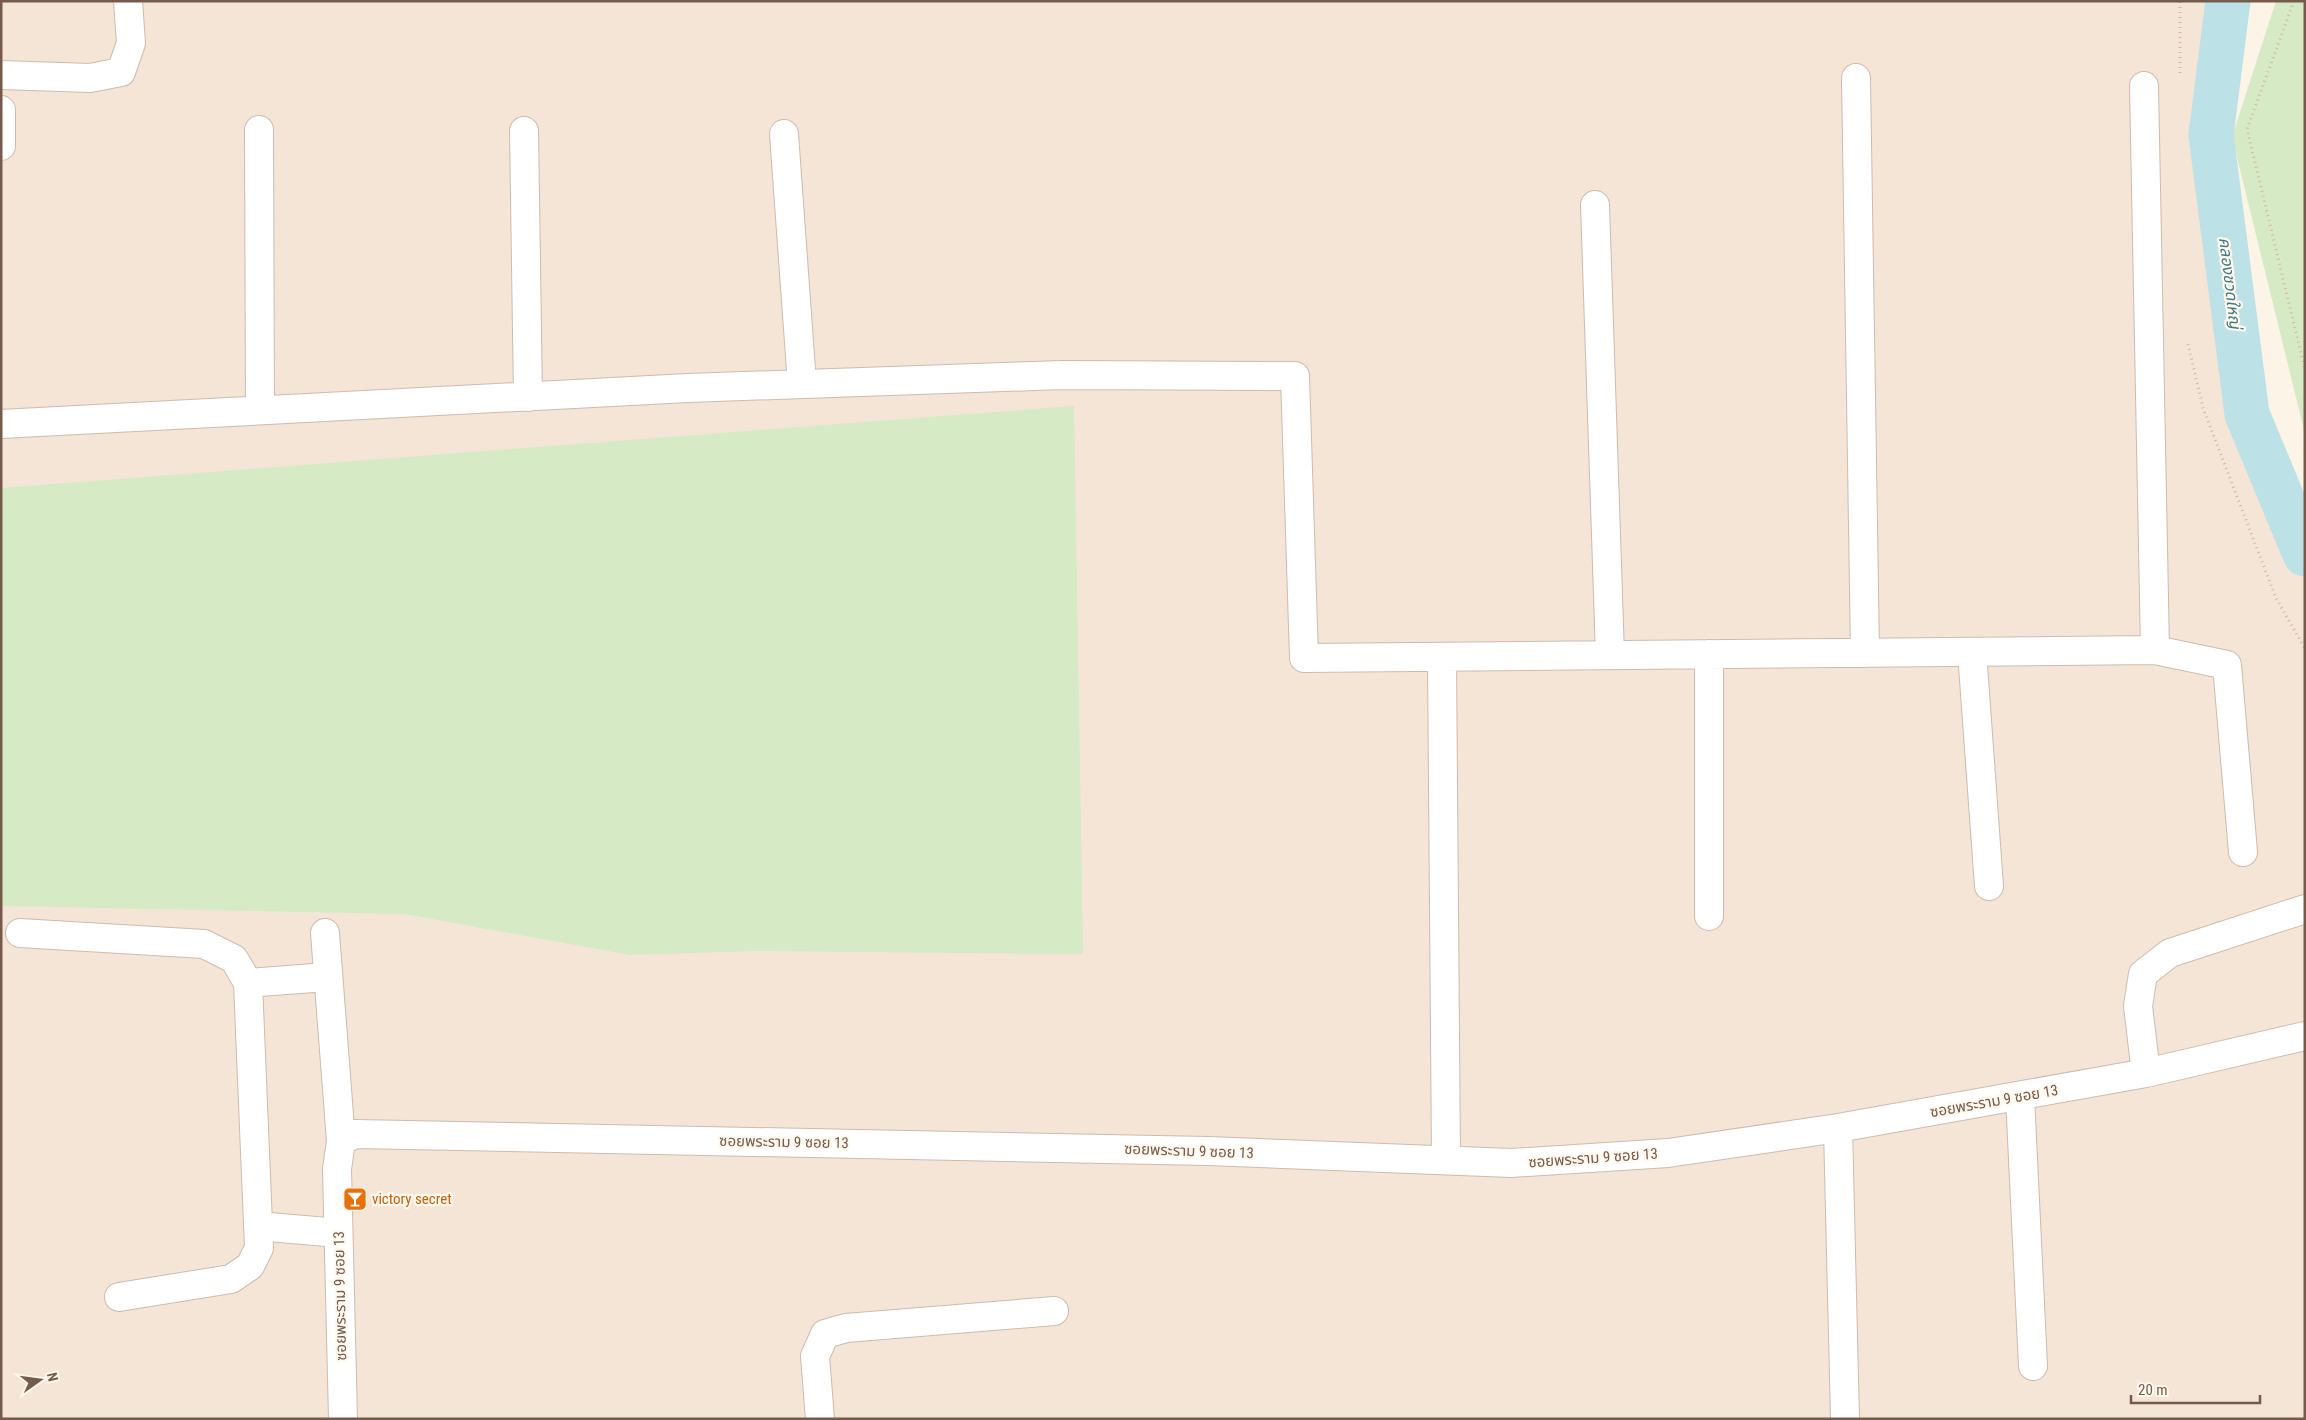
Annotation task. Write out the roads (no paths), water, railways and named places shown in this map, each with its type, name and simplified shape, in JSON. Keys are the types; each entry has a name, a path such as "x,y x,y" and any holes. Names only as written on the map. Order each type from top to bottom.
{"street":[{"path":"1,75 90,78 121,72 131,43 128,1"},
{"path":"1856,78 1865,653"},
{"path":"2144,86 2155,650"},
{"path":"1,110 1,146"},
{"path":"259,130 260,410"},
{"path":"524,132 528,396"},
{"path":"784,134 802,384"},
{"path":"1595,206 1610,655"},
{"path":"1,424 528,396 1063,374 1295,376 1304,658 2155,650 2226,665 2243,852"},
{"path":"1972,652 1989,886"},
{"path":"1709,654 1709,916"},
{"path":"1442,657 1446,1160"},
{"path":"2146,1073 2138,1006 2143,974 2170,953 2305,909"},
{"path":"20,933 204,944 234,959 248,983 259,1248 250,1266 231,1279 119,1297"},
{"path":"325,933 341,1141"},
{"path":"248,983 327,977"},
{"name":"ซอยพระราม 9 ซอย 13","path":"343,1419 337,1170 341,1141 355,1134 1198,1151 1511,1163 1668,1153 1838,1128 2146,1073 2305,1036"},
{"path":"2020,1097 2033,1366"},
{"path":"1838,1128 1845,1419"},
{"path":"258,1226 338,1233"},
{"path":"820,1419 815,1356 825,1334 846,1328 1054,1311"}],"waterway":[{"name":"คลองชวดใหญ่","path":"2228,1 2211,135 2247,414 2305,554"}],"place":[{"name":"victory secret","path":"355,1199"}]}
